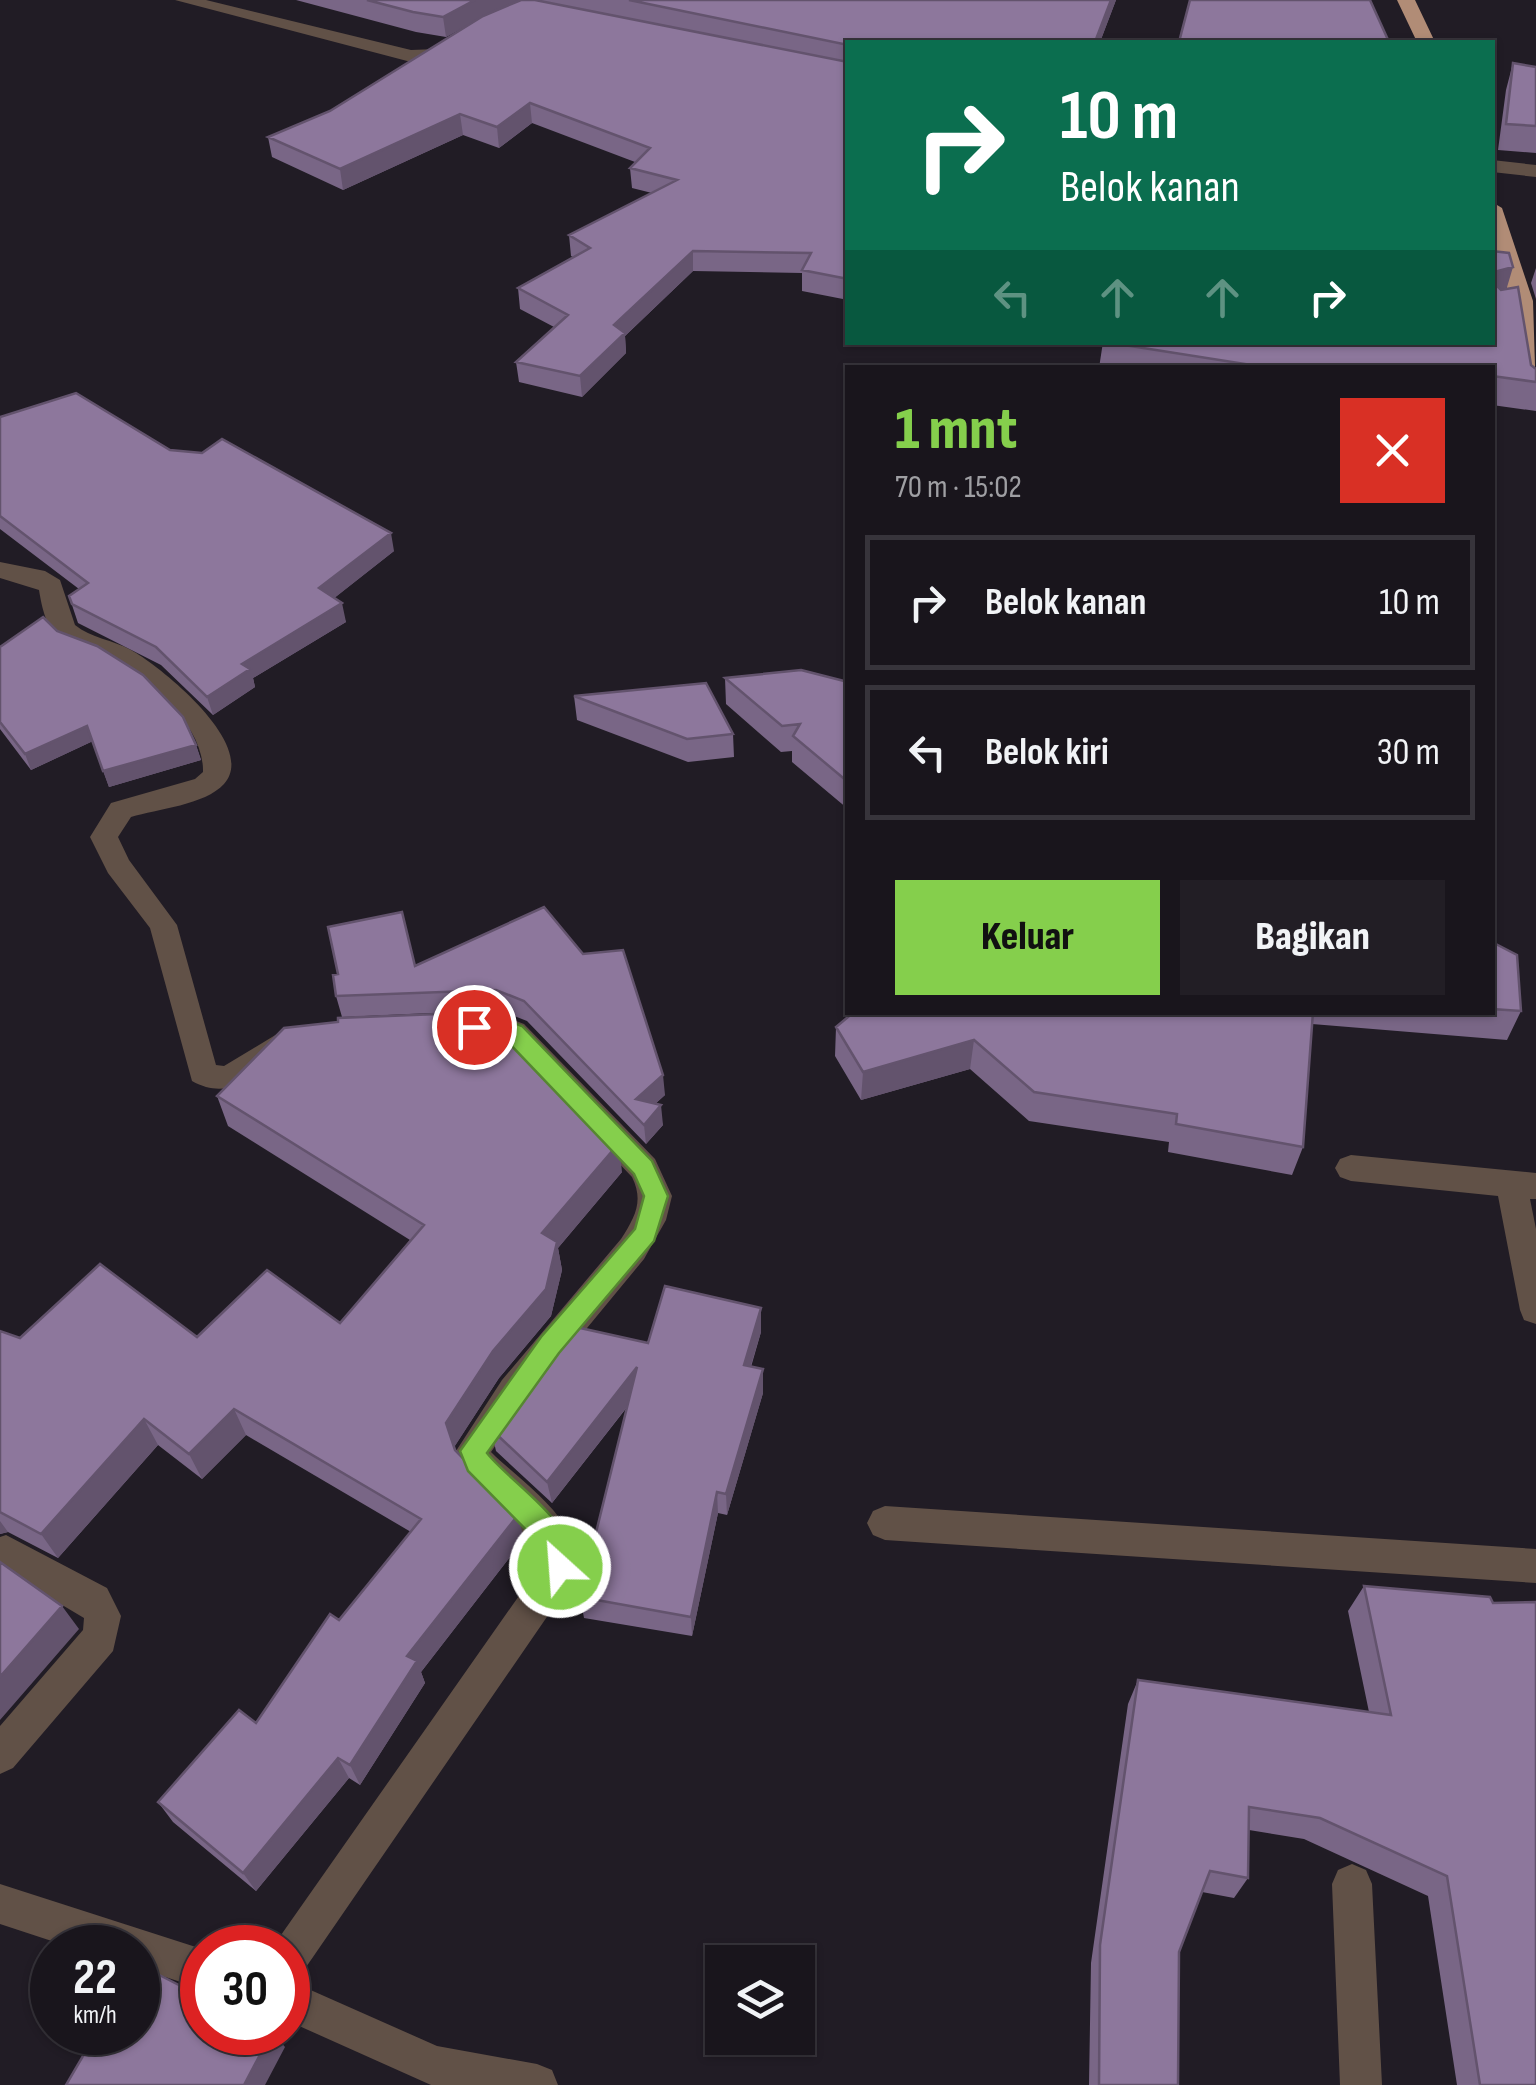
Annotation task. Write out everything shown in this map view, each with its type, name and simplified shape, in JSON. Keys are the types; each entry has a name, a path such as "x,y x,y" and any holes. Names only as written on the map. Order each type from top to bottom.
{"highway":[{"path":"1406,0 1425,40"},
{"path":"1495,227 1501,264 1522,301 1536,392"}],"street":[{"path":"184,0 412,56 441,54 477,31"},
{"path":"1495,166 1536,170"},
{"path":"1495,306 1522,301"},
{"path":"0,570 36,577 51,586 58,618 69,634 127,659 200,720 214,746 219,764 216,776 204,786 121,810 104,837 118,866 163,925 203,1072 212,1080 226,1080 277,1045 312,1034"},
{"path":"310,1927 560,1567 558,1544 477,1462 473,1451 550,1345 646,1234 656,1196 644,1168 514,1032 498,1026 438,1029"},
{"path":"1350,1168 1524,1184 1536,1310"},
{"path":"885,1523 1536,1566"},
{"path":"0,1754 100,1638 103,1616 94,1600 6,1552"},
{"path":"1352,1884 1361,2085"},
{"path":"0,1904 180,1961"},
{"path":"310,2010 435,2066 537,2085"}],"building":[{"path":"367,0 475,0 443,17"},
{"path":"521,0 535,0 845,61 845,278 802,270 811,253 693,251 614,325 625,333 580,376 516,362 568,315 518,288 590,248 569,235 677,180 630,168 650,148 530,103 497,127 460,114 340,169 268,137 330,111 483,16"},
{"path":"629,0 1111,0 1096,40 845,40 845,44"},
{"path":"1190,0 1370,0 1388,40 1180,40"},
{"path":"1513,63 1536,67 1536,126 1506,124"},
{"path":"1495,251 1509,253 1513,267 1498,271 1497,286 1501,290 1518,287 1536,382 1495,376 1495,365 1252,365 1124,345 1495,345"},
{"path":"76,393 170,450 202,453 222,439 391,533 319,588 342,603 242,664 250,669 207,697 156,647 72,604 69,596 88,583 0,516 0,417"},
{"path":"43,617 57,631 97,646 143,675 183,717 196,745 103,771 87,726 25,754 0,722 0,647"},
{"path":"801,670 845,681 845,779 793,736 800,724 782,726 725,678"},
{"path":"706,683 733,734 687,739 574,696"},
{"path":"544,907 583,954 623,950 663,1075 636,1099 661,1105 644,1125 524,1001 496,990 336,996 333,975 338,974 328,927 402,912 415,966"},
{"path":"1495,944 1517,955 1521,1011 1495,1009"},
{"path":"489,1012 619,1143 542,1233 557,1242 546,1289 493,1351 446,1423 455,1450 518,1515 407,1656 417,1661 350,1765 338,1758 243,1873 158,1802 239,1710 256,1723 330,1614 339,1620 421,1519 234,1409 189,1454 144,1419 41,1534 0,1512 0,1331 20,1338 100,1264 197,1337 267,1270 340,1323 424,1225 217,1096 284,1028 338,1022 338,1018"},
{"path":"850,1015 1313,1015 1303,1147 1176,1124 1177,1114 1034,1092 974,1040 863,1072 836,1027"},
{"path":"665,1286 761,1308 744,1365 763,1369 726,1494 717,1492 691,1617 580,1597 637,1367 547,1482 491,1429 571,1326 648,1343"},
{"path":"0,1562 62,1606 0,1677"},
{"path":"1364,1586 1490,1597 1493,1603 1536,1602 1536,2085 1480,2085 1447,1876 1320,1818 1249,1807 1248,1878 1210,1871 1179,1952 1178,2085 1099,2085 1100,1945 1138,1680 1391,1715"},
{"path":"160,1975 180,1986 180,2055 260,2055 244,2085 66,2085 84,2055 160,2055"}],"route":[{"path":"474,1027 498,1026 514,1032 644,1168 656,1196 646,1234 550,1345 478,1438 473,1451 477,1462 558,1544 562,1552 560,1567"}]}
